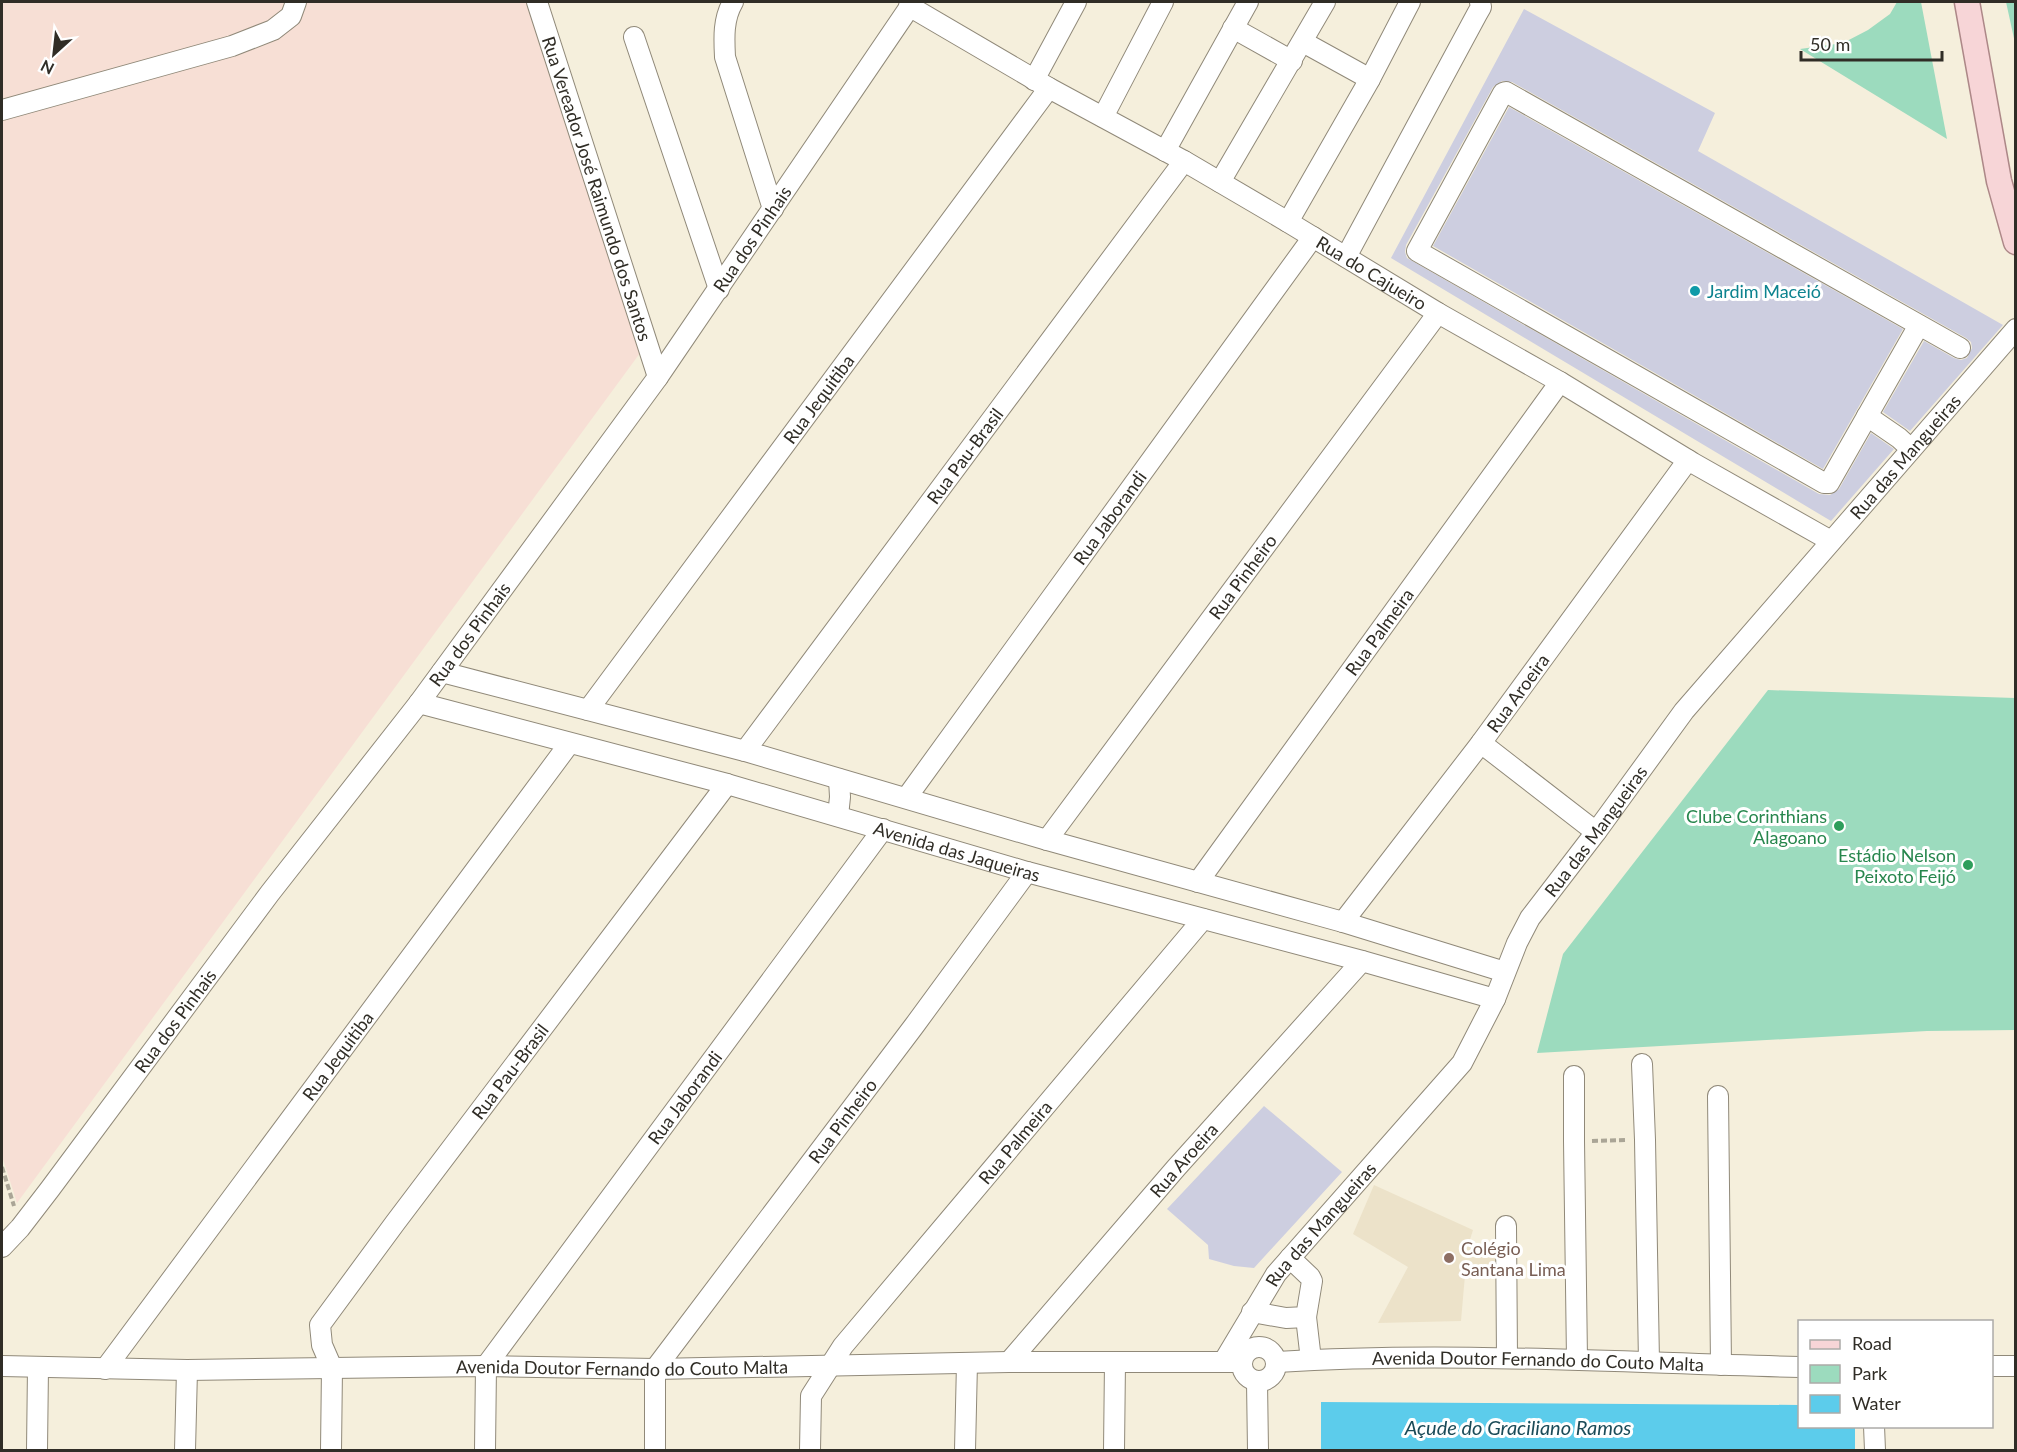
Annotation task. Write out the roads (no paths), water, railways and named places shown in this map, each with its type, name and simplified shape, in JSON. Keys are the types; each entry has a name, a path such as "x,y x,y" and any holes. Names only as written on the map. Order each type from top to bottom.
{"main road":[{"path":"1967,2 1999,181 2016,242"},
{"path":"1982,2 2016,176"}],"street":[{"path":"2,110 232,46 273,30 291,16 296,2"},
{"name":"Rua Vereador José Raimundo dos Santos","path":"537,2 658,377"},
{"path":"733,2 729,9 724,34 726,57 773,209"},
{"name":"Rua Jequitiba","path":"588,710 1042,84 1076,2"},
{"path":"1103,117 1163,2"},
{"path":"1165,151 1248,2"},
{"path":"1220,182 1325,2"},
{"path":"1288,222 1370,79 1410,2"},
{"path":"1346,257 1481,7 1480,2"},
{"name":"Rua dos Pinhais","path":"2,1247 20,1228 270,893 419,703 658,377 911,4"},
{"name":"Rua do Cajueiro","path":"911,4 1042,84 1184,161 1688,460 1831,541"},
{"path":"1233,28 1292,61"},
{"path":"634,37 719,289"},
{"path":"1303,42 1370,79"},
{"path":"1919,325 1829,483 1824,483 1420,254 1418,248 1503,93 1506,92 1960,348"},
{"name":"Rua Pau-Brasil","path":"745,751 1184,161"},
{"name":"Rua Jaborandi","path":"907,797 1313,237"},
{"name":"Rua Pinheiro","path":"1047,840 1438,313"},
{"name":"Rua das Mangueiras","path":"1233,1362 1252,1312 1276,1274 1462,1063 1495,999 1530,918 1684,711 1831,541 1905,444 2016,329"},
{"name":"Rua Palmeira","path":"1197,882 1560,382"},
{"path":"1867,416 1905,444"},
{"name":"Rua Aroeira","path":"1343,922 1481,743 1688,460"},
{"name":"Avenida das Jaqueiras","path":"442,672 745,751 1047,840 1343,922 1505,972"},
{"name":"Avenida das Jaqueiras","path":"419,703 727,784 1027,872 1362,961 1495,999"},
{"path":"1481,743 1596,832"},
{"name":"Rua Jequitiba","path":"105,1369 569,744"},
{"path":"838,816 839,778"},
{"name":"Rua Pau-Brasil","path":"332,1368 322,1346 320,1325 727,784"},
{"name":"Rua Jaborandi","path":"486,1366 883,829"},
{"name":"Rua Pinheiro","path":"655,1369 914,1026 1027,872"},
{"name":"Rua Palmeira","path":"810,1450 811,1396 843,1346 1203,919"},
{"name":"Rua Aroeira","path":"1009,1362 1176,1168 1362,961"},
{"path":"1642,1064 1649,1362"},
{"path":"1574,1076 1577,1359"},
{"path":"1718,1096 1721,1365"},
{"path":"1506,1226 1507,1357"},
{"path":"1290,1258 1310,1276 1312,1281 1306,1317 1311,1360"},
{"path":"1252,1312 1286,1318 1306,1317"},
{"path":"1255,1347 1264,1347 1273,1353 1277,1362 1275,1372 1268,1380 1257,1382 1249,1378 1233,1362 1255,1347"},
{"name":"Avenida Doutor Fernando do Couto Malta","path":"1277,1362 1507,1357 1798,1367"},
{"name":"Avenida Doutor Fernando do Couto Malta","path":"2,1366 187,1370 486,1366 655,1369 1009,1362 1233,1362"},
{"path":"1114,1450 1115,1362"},
{"path":"965,1450 967,1363"},
{"path":"485,1450 486,1366"},
{"path":"1993,1366 2016,1366"},
{"path":"37,1450 38,1367"},
{"path":"331,1450 332,1368"},
{"path":"655,1369 655,1450"},
{"path":"185,1450 187,1370"},
{"path":"1257,1382 1258,1450"},
{"path":"1874,1428 1875,1450"}],"water":[{"name":"Açude do Graciliano Ramos","path":"1321,1402 1798,1405 1798,1428 1855,1428 1855,1450 1321,1450"}],"place":[{"name":"Jardim Maceió","path":"1695,291"},
{"name":"Clube Corinthians Alagoano","path":"1839,826"},
{"name":"Estádio Nelson Peixoto Feijó","path":"1968,865"},
{"name":"Colégio Santana Lima","path":"1449,1258"}]}
